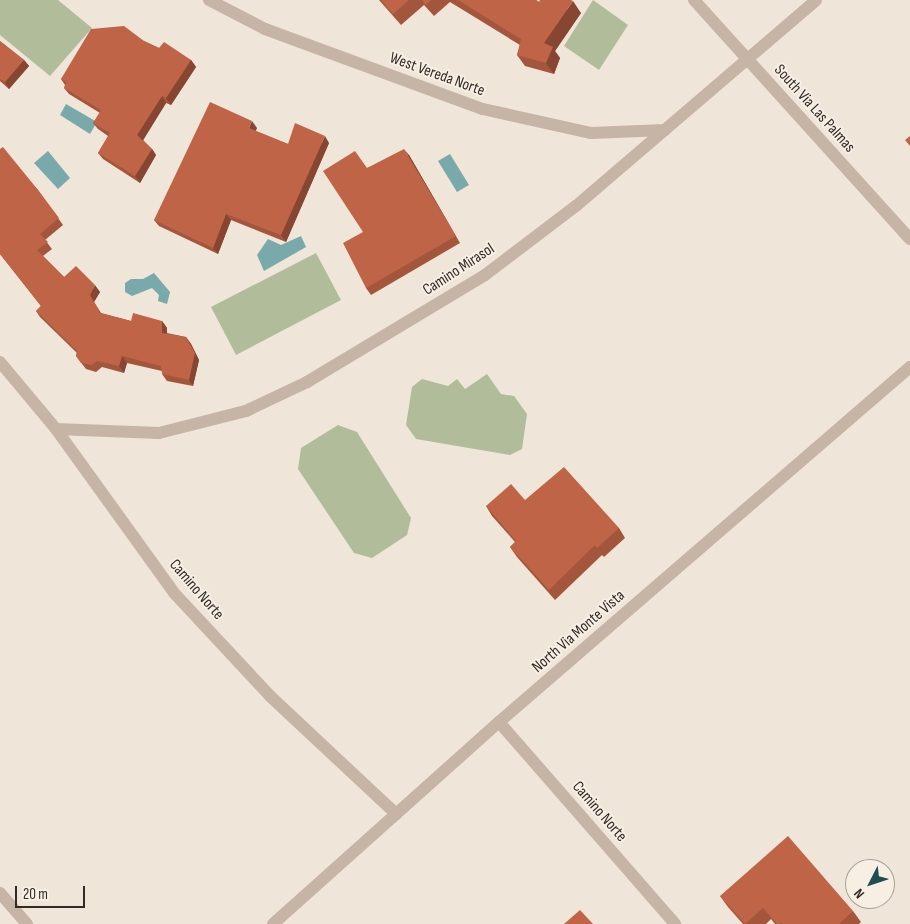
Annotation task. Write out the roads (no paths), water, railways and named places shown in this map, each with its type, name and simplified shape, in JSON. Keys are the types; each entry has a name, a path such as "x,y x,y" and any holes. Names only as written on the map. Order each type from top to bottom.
{"street":[{"name":"West Vereda Norte","path":"209,0 264,30 483,109 591,134 666,130"},
{"name":"South Via Las Palmas","path":"694,0 910,239"},
{"name":"Camino Mirasol","path":"56,429 159,433 246,411 307,382 485,274 576,206 749,60 816,0"},
{"name":"Camino Norte","path":"0,362 56,429 175,594 270,696 396,814"},
{"name":"North Via Monte Vista","path":"273,924 499,722 910,367"},
{"name":"Camino Norte","path":"499,722 676,924"},
{"path":"0,893 27,924"}],"water":[{"path":"66,104 97,122 90,134 60,115"},
{"path":"48,151 70,178 58,189 34,163"},
{"path":"450,154 469,185 457,192 438,161"},
{"path":"301,236 306,247 264,271 257,255 268,239 281,245"},
{"path":"154,273 170,292 167,304 158,301 159,295 152,288 132,296 125,292 125,283 131,279 143,279"}]}
